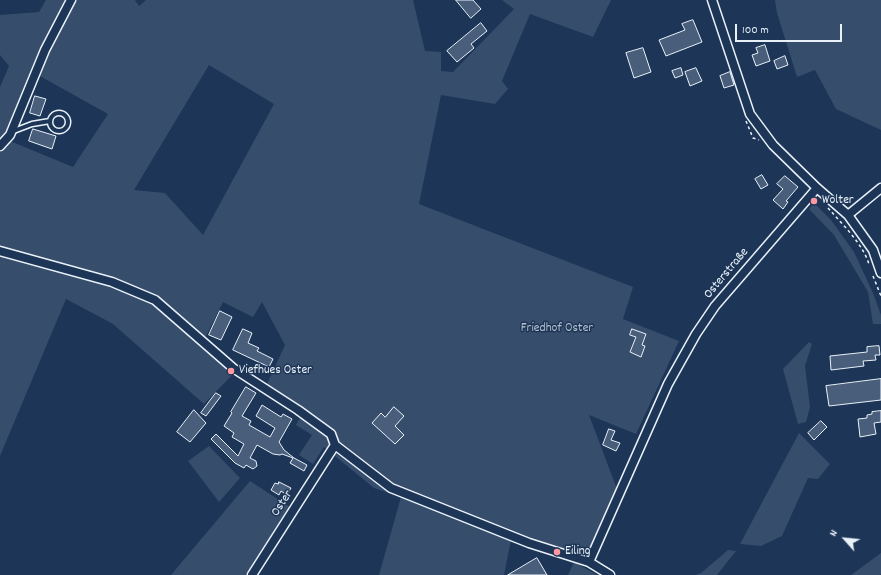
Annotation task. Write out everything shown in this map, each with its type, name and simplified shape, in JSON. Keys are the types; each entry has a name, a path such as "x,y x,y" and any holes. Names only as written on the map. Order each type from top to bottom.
{"street":[{"path":"0,146 11,132 45,50 71,0"},
{"path":"712,0 750,114 773,145 817,188 848,215 873,250 881,273"},
{"name":"Osterstraße","path":"589,562 668,384 696,334 715,306 817,188"},
{"path":"848,215 881,188"},
{"path":"0,251 112,282 155,300 233,368 298,410 331,434 335,445 391,488 529,543 589,562 610,575"},
{"name":"Oster","path":"252,575 335,445"}],"lane":[{"path":"11,132 32,124 50,121 53,116 58,114 64,115 68,124 65,129 57,131 52,129 50,121"}],"green space":[{"path":"46,0 65,0 42,48 6,132 0,139 0,87 9,66 0,55 0,15 39,12"},
{"name":"Friedhof Oster","path":"73,0 135,0 139,6 146,0 413,0 425,51 441,52 441,71 453,72 514,9 502,0 611,0 593,37 530,14 502,81 508,89 495,104 441,95 419,204 633,287 623,319 679,341 636,434 589,415 617,489 587,558 530,539 404,489 402,497 511,540 504,575 379,575 401,497 374,488 324,447 313,464 299,455 312,435 296,425 304,411 266,386 285,345 262,302 253,317 223,302 205,338 158,299 0,247 0,153 10,141 73,167 108,114 38,75","holes":["209,65 274,104 203,235 165,193 134,190"]},
{"path":"775,0 881,0 881,130 836,109 815,70 797,77 777,13"},
{"path":"814,203 831,220 854,252 873,293 881,315 881,324 873,324 868,292 834,235 809,209"},
{"path":"0,254 111,286 153,304 234,373 204,404 113,324 66,299 0,456"},
{"path":"809,342 812,344 805,366 810,407 806,422 798,424 783,369"},
{"path":"799,433 830,464 818,479 808,478 782,536 761,546 740,544"},
{"path":"209,446 240,478 219,502 188,461"},
{"path":"250,481 290,507 247,575 171,575"},
{"path":"728,550 736,551 717,575 695,575 701,573"},
{"path":"881,553 880,575 851,575"},
{"path":"574,562 597,575 568,575"}],"building":[{"path":"456,0 473,0 481,9 471,18"},
{"path":"693,20 702,42 666,56 659,40 685,30 682,24"},
{"path":"481,23 487,31 471,44 474,48 457,62 447,51"},
{"path":"765,45 770,61 756,66 752,55 758,53 756,48"},
{"path":"643,48 651,72 634,78 626,53"},
{"path":"785,56 788,65 777,69 774,61"},
{"path":"681,68 683,75 675,78 672,71"},
{"path":"696,68 702,81 690,86 685,72"},
{"path":"730,72 734,85 724,88 720,76"},
{"path":"35,96 46,99 40,116 30,113"},
{"path":"33,129 56,136 52,149 29,141"},
{"path":"762,175 768,185 761,189 755,179"},
{"path":"785,176 798,187 786,201 788,202 783,209 773,200 783,189 777,184"},
{"path":"220,311 232,317 221,340 209,335"},
{"path":"243,329 252,333 248,343 259,348 257,351 273,359 269,367 233,350"},
{"path":"632,329 646,334 642,345 645,346 641,357 630,352 636,337 630,335"},
{"path":"879,346 880,355 875,355 876,360 863,361 864,366 831,370 830,356 867,352 867,347"},
{"path":"881,379 881,400 829,406 826,386"},
{"path":"246,387 256,393 242,416 251,421 249,425 270,437 275,428 256,416 262,405 281,417 283,414 292,419 279,442 284,450 294,458 307,465 304,471 290,463 293,458 282,454 273,454 257,445 250,458 256,461 257,466 253,469 246,465 244,468 235,463 211,439 216,434 238,456 244,444 232,437 234,433 224,426"},
{"path":"216,393 221,396 206,416 201,413"},
{"path":"394,407 404,416 395,426 404,435 395,444 372,423 381,413 385,417"},
{"path":"194,410 206,423 190,442 177,432"},
{"path":"881,411 881,422 874,423 876,434 860,437 858,419 867,418 867,415 872,414 872,412"},
{"path":"821,421 827,427 814,440 808,433"},
{"path":"609,429 615,431 611,440 620,443 616,451 603,445"},
{"path":"279,482 291,488 287,495 281,491 279,495 271,490 275,483 278,484"},
{"path":"537,558 547,575 508,575"}],"place":[{"name":"Wolter","path":"814,201"},
{"name":"Viefhues Oster","path":"231,371"},
{"name":"Eiling","path":"557,552"}]}
